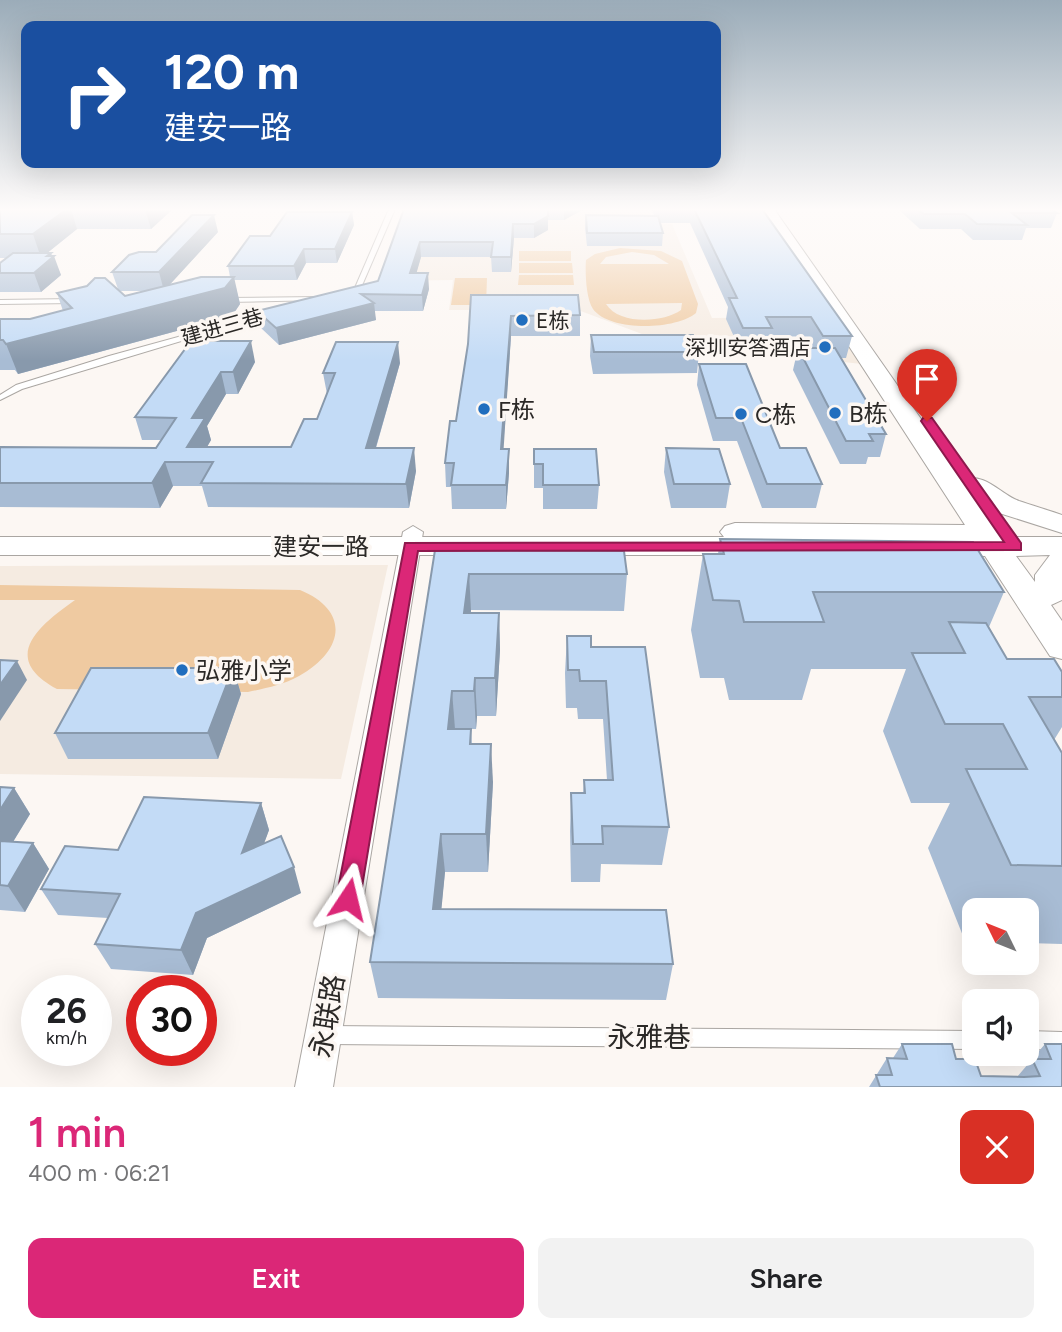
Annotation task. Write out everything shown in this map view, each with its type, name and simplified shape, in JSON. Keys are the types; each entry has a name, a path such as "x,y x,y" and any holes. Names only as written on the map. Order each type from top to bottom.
{"main road":[{"path":"803,260 1045,599 1062,648"},
{"path":"812,260 962,485 1006,506 1062,524"},
{"path":"962,485 939,514 912,539 977,562 1045,599"},
{"name":"建安一路","path":"0,531 412,539"},
{"name":"建安一路","path":"0,547 412,539 1000,539 1062,532"},
{"name":"建安一路","path":"1000,539 1062,547"},
{"path":"1045,599 1051,575 1062,561"}],"street":[{"name":"永联路","path":"314,1087 412,539"}],"lane":[{"path":"340,299 354,299 371,260"},
{"name":"建进三巷","path":"0,398 19,387 124,354 327,300 218,300"},
{"path":"0,302 82,301"},
{"name":"永雅巷","path":"324,1035 962,1040"},
{"path":"1039,1040 1062,1041"}],"shaded area":[{"path":"387,260 687,260 712,318 830,317 862,364 666,343 578,310 449,310 453,280 380,281"},
{"path":"519,260 571,260 571,261"},
{"path":"586,260 604,260 600,264 669,264 662,260 682,261 698,304 696,313 687,319 659,325 613,322 601,316 591,305 586,285","holes":["682,303 681,310 664,318 642,320 621,316 606,304"]},
{"path":"519,263 572,263 573,273 519,273"},
{"path":"519,275 573,275 574,285 518,285"},
{"path":"455,278 487,278 486,305 451,305"},
{"name":"弘雅小学","path":"388,565 341,779 0,774 0,566"},
{"path":"0,585 300,590 328,609 336,632 333,643 314,666 287,682 248,692 57,689 30,666 30,643 48,621 75,600 0,600"}],"building":[{"path":"4,260 50,260 34,273 0,273 0,263"},
{"path":"124,260 171,260 159,272 112,272"},
{"path":"233,260 298,260 294,266 228,266"},
{"path":"386,260 414,260 410,273 428,273 422,295 361,294 374,303 276,328 257,311 378,281"},
{"path":"719,260 798,260 852,336 823,336 811,317 766,317 772,328 743,328 729,298 737,298"},
{"path":"201,277 234,277 225,288 6,344 0,340 0,319 30,319 72,308 57,293 87,286 95,278 105,278 125,296"},
{"path":"471,295 578,295 580,315 511,316 501,449 509,449 506,485 451,485 454,463 445,463 450,421 456,421 468,344"},
{"path":"591,335 693,335 699,352 594,352"},
{"path":"191,341 251,341 233,372 221,372 192,418 205,418 187,447 291,447 304,419 317,419 335,373 323,373 336,342 398,342 366,448 414,448 406,484 201,483 213,462 165,462 152,483 0,483 0,447 156,448 176,418 135,417"},
{"path":"798,348 835,348 886,434 869,434 873,441 846,441"},
{"path":"699,364 746,364 780,448 806,448 822,484 767,484 741,418 716,418"},
{"path":"666,448 719,449 730,484 674,484"},
{"path":"534,449 596,449 599,485 543,485 543,464 534,464"},
{"path":"720,539 973,542 1004,592 813,592 824,622 744,622 739,601 713,600 703,554 724,554"},
{"path":"435,550 624,551 627,574 469,574 464,613 499,613 495,678 475,678 474,691 452,691 448,729 471,729 470,744 491,744 486,834 441,834 433,909 666,910 673,964 370,962"},
{"path":"949,622 986,623 1007,659 1054,659 1062,672 1062,697 1029,697 1062,753 1062,866 1011,865 966,769 1027,769 1003,724 945,724 912,653 965,653"},
{"path":"567,636 591,636 591,647 645,647 669,827 602,826 603,844 573,844 571,793 585,793 584,780 613,780 606,681 580,681 579,670 568,670"},
{"path":"0,660 17,661 0,685"},
{"path":"91,668 233,668 208,733 55,733"},
{"path":"0,787 14,788 0,810"},
{"path":"144,797 261,803 242,853 281,836 294,867 196,913 181,950 95,944 120,894 41,889 65,846 118,850"},
{"path":"0,841 33,843 8,886 0,885"},
{"path":"902,1044 952,1044 956,1059 962,1059 962,1066 977,1066 981,1076 1040,1076 1035,1066 1039,1066 1039,1059 1051,1059 1045,1044 1062,1044 1062,1087 880,1087 876,1075 892,1075 887,1058 907,1059"}],"place":[{"name":"E栋","path":"522,320"},
{"name":"深圳安答酒店","path":"825,347"},
{"name":"F栋","path":"484,409"},
{"name":"B栋","path":"835,413"},
{"name":"C栋","path":"741,414"},
{"name":"弘雅小学","path":"182,670"}],"route":[{"path":"348,899 411,546 1016,547 927,421"}]}
